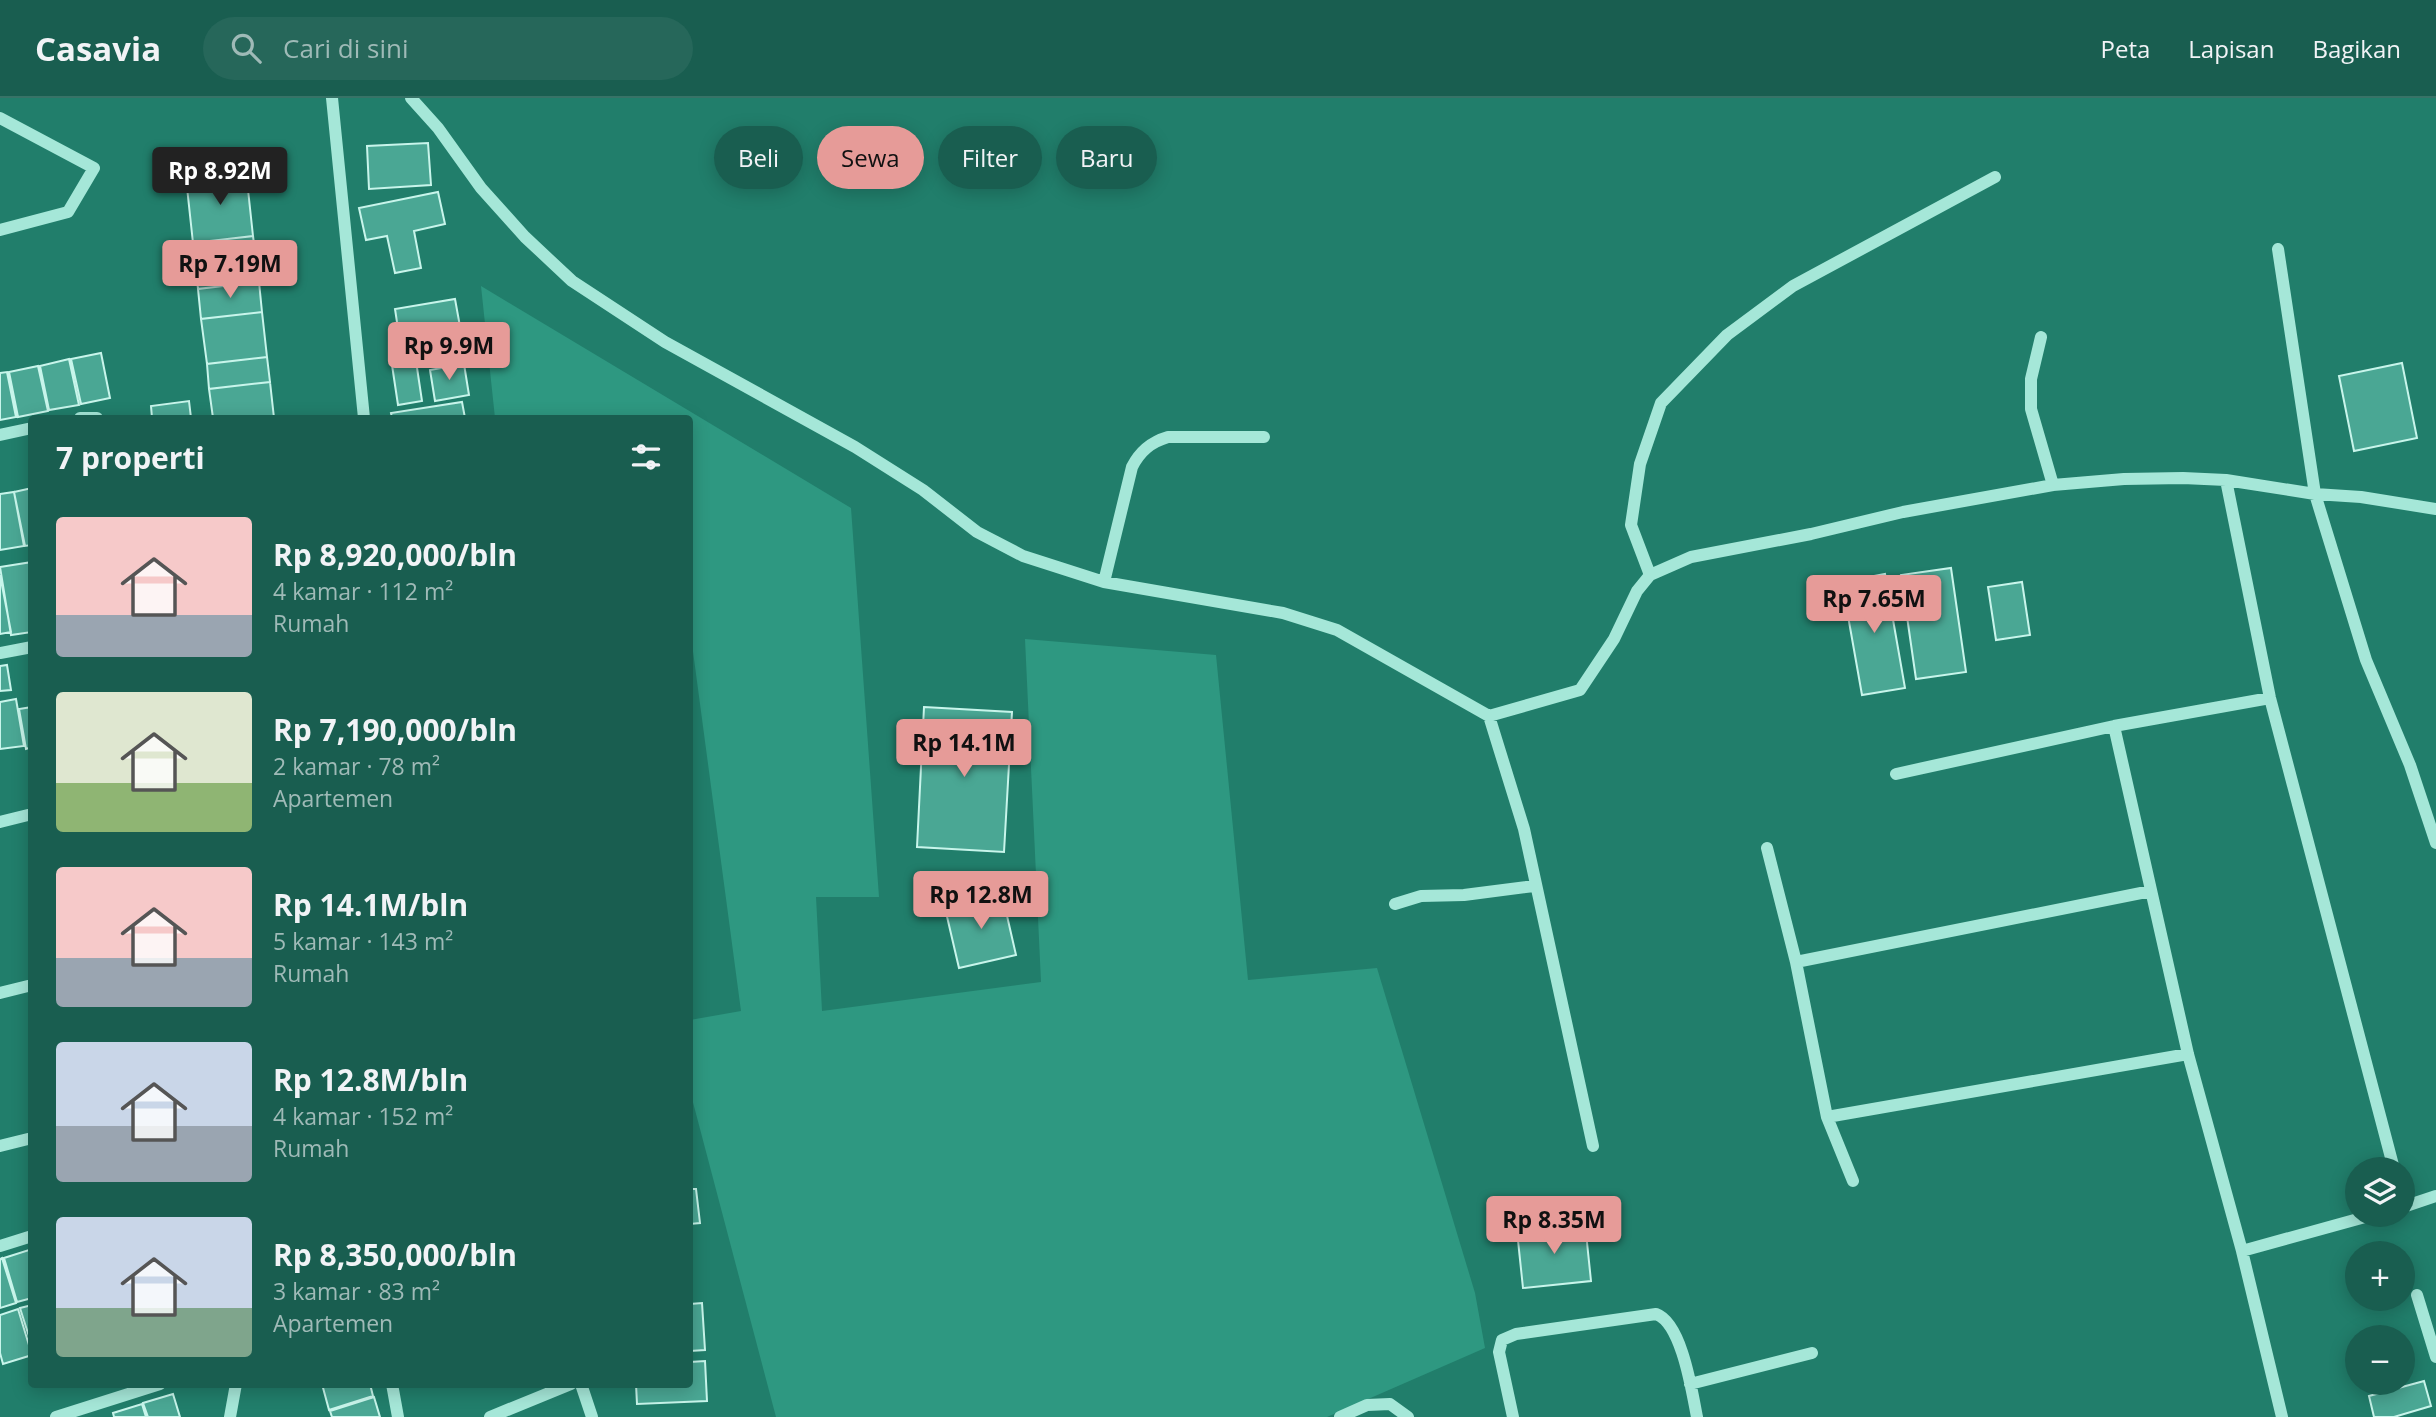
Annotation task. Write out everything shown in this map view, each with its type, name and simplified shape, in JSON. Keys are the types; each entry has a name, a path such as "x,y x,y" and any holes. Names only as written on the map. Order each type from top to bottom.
{"street":[{"path":"332,98 364,415"},
{"path":"411,98 438,128 481,188 525,237 572,281 665,342 855,446 923,490 977,531 1023,556 1104,582 1283,613 1336,630 1489,716 1524,829 1534,886 1593,1146"},
{"path":"0,118 94,168 68,212 0,230"},
{"path":"1650,575 1630,525 1640,464 1661,403 1727,335 1793,286 1995,177"},
{"path":"2278,249 2315,494 2366,660 2410,765 2436,843"},
{"path":"2041,337 2031,379 2031,409 2053,485"},
{"path":"0,435 28,429"},
{"path":"1104,582 1132,467 1139,454 1154,442 1168,437 1264,437"},
{"path":"1489,716 1580,690 1614,639 1637,591 1650,575 1691,557 1811,534 1903,512 2053,485 2124,479 2225,480 2436,509"},
{"path":"2225,480 2270,698 2391,1157"},
{"path":"0,653 28,649"},
{"path":"1896,774 2114,726 2270,698"},
{"path":"2114,726 2188,1054 2242,1251 2282,1417"},
{"path":"0,822 28,815"},
{"path":"1767,848 1796,962 1828,1117 1853,1181"},
{"path":"1395,904 1421,897 1464,895 1534,886"},
{"path":"1796,962 2151,891"},
{"path":"0,993 28,986"},
{"path":"1828,1117 2188,1054"},
{"path":"0,1146 28,1139"},
{"path":"2415,1202 2436,1196"},
{"path":"2242,1251 2345,1223"},
{"path":"0,1246 28,1238"},
{"path":"2417,1296 2436,1357"},
{"path":"1513,1417 1499,1352 1502,1340 1516,1334 1656,1314 1663,1317 1681,1348 1697,1417"},
{"path":"1690,1384 1812,1353"},
{"path":"56,1417 147,1388"},
{"path":"230,1417 235,1388"},
{"path":"393,1388 398,1417"},
{"path":"490,1417 561,1388"},
{"path":"581,1388 592,1417"},
{"path":"1340,1417 1367,1405 1390,1404 1408,1417"}],"green space":[{"path":"481,286 851,508 879,897 816,897 822,1011 1041,982 1025,639 1216,655 1248,980 1377,968 1475,1293 1485,1348 1327,1417 776,1417 693,1102 693,1019 741,1011 693,651 693,415 495,415"}],"building":[{"path":"428,143 431,185 369,189 367,146"},
{"path":"246,171 253,236 193,243 186,178"},
{"path":"438,192 445,224 414,231 421,268 395,273 387,236 366,240 359,208"},
{"path":"253,236 259,282 198,289 193,243"},
{"path":"259,282 262,312 201,319 198,289"},
{"path":"455,299 461,332 400,342 395,309"},
{"path":"262,312 267,357 207,364 201,319"},
{"path":"101,353 110,398 81,404 71,359"},
{"path":"267,357 270,382 209,389 207,364"},
{"path":"69,359 79,405 49,410 40,366"},
{"path":"416,361 422,401 398,405 392,365"},
{"path":"2402,363 2417,438 2354,451 2339,376"},
{"path":"464,364 469,395 435,401 430,370"},
{"path":"38,366 48,411 18,417 9,372"},
{"path":"7,372 16,417 0,420 0,373"},
{"path":"270,382 274,415 213,415 209,389"},
{"path":"189,401 191,415 152,415 151,406"},
{"path":"462,402 464,415 391,415"},
{"path":"28,489 28,546 25,546 14,492"},
{"path":"14,492 24,546 0,550 0,494"},
{"path":"28,563 28,633 11,635 0,567"},
{"path":"1951,568 1966,672 1916,679 1901,575"},
{"path":"1885,574 1905,688 1862,695 1842,582"},
{"path":"0,575 11,632 0,634"},
{"path":"2022,582 2030,635 1996,640 1988,587"},
{"path":"7,665 11,690 0,691 0,666"},
{"path":"16,699 24,746 0,749 0,702"},
{"path":"924,707 1012,712 1004,852 917,847"},
{"path":"28,708 26,749 19,709"},
{"path":"1002,894 1016,955 959,968 945,908"},
{"path":"693,1189 696,1189 700,1223 693,1224"},
{"path":"1585,1223 1591,1281 1523,1288 1517,1231"},
{"path":"28,1250 28,1299 17,1302 4,1258"},
{"path":"2,1258 16,1303 0,1308 0,1259"},
{"path":"702,1303 705,1350 693,1351 693,1304"},
{"path":"28,1306 28,1333 20,1308"},
{"path":"18,1309 28,1342 28,1356 3,1364 0,1353 0,1315"},
{"path":"705,1361 707,1401 637,1404 636,1388 693,1388 693,1362"},
{"path":"2424,1381 2431,1406 2394,1417 2374,1417 2369,1396 2415,1395 2415,1383"},
{"path":"323,1388 371,1388 373,1396 329,1410"},
{"path":"173,1394 180,1417 148,1417 143,1403"},
{"path":"374,1397 380,1417 332,1417 330,1411"},
{"path":"142,1404 146,1417 114,1417 113,1413"}]}
